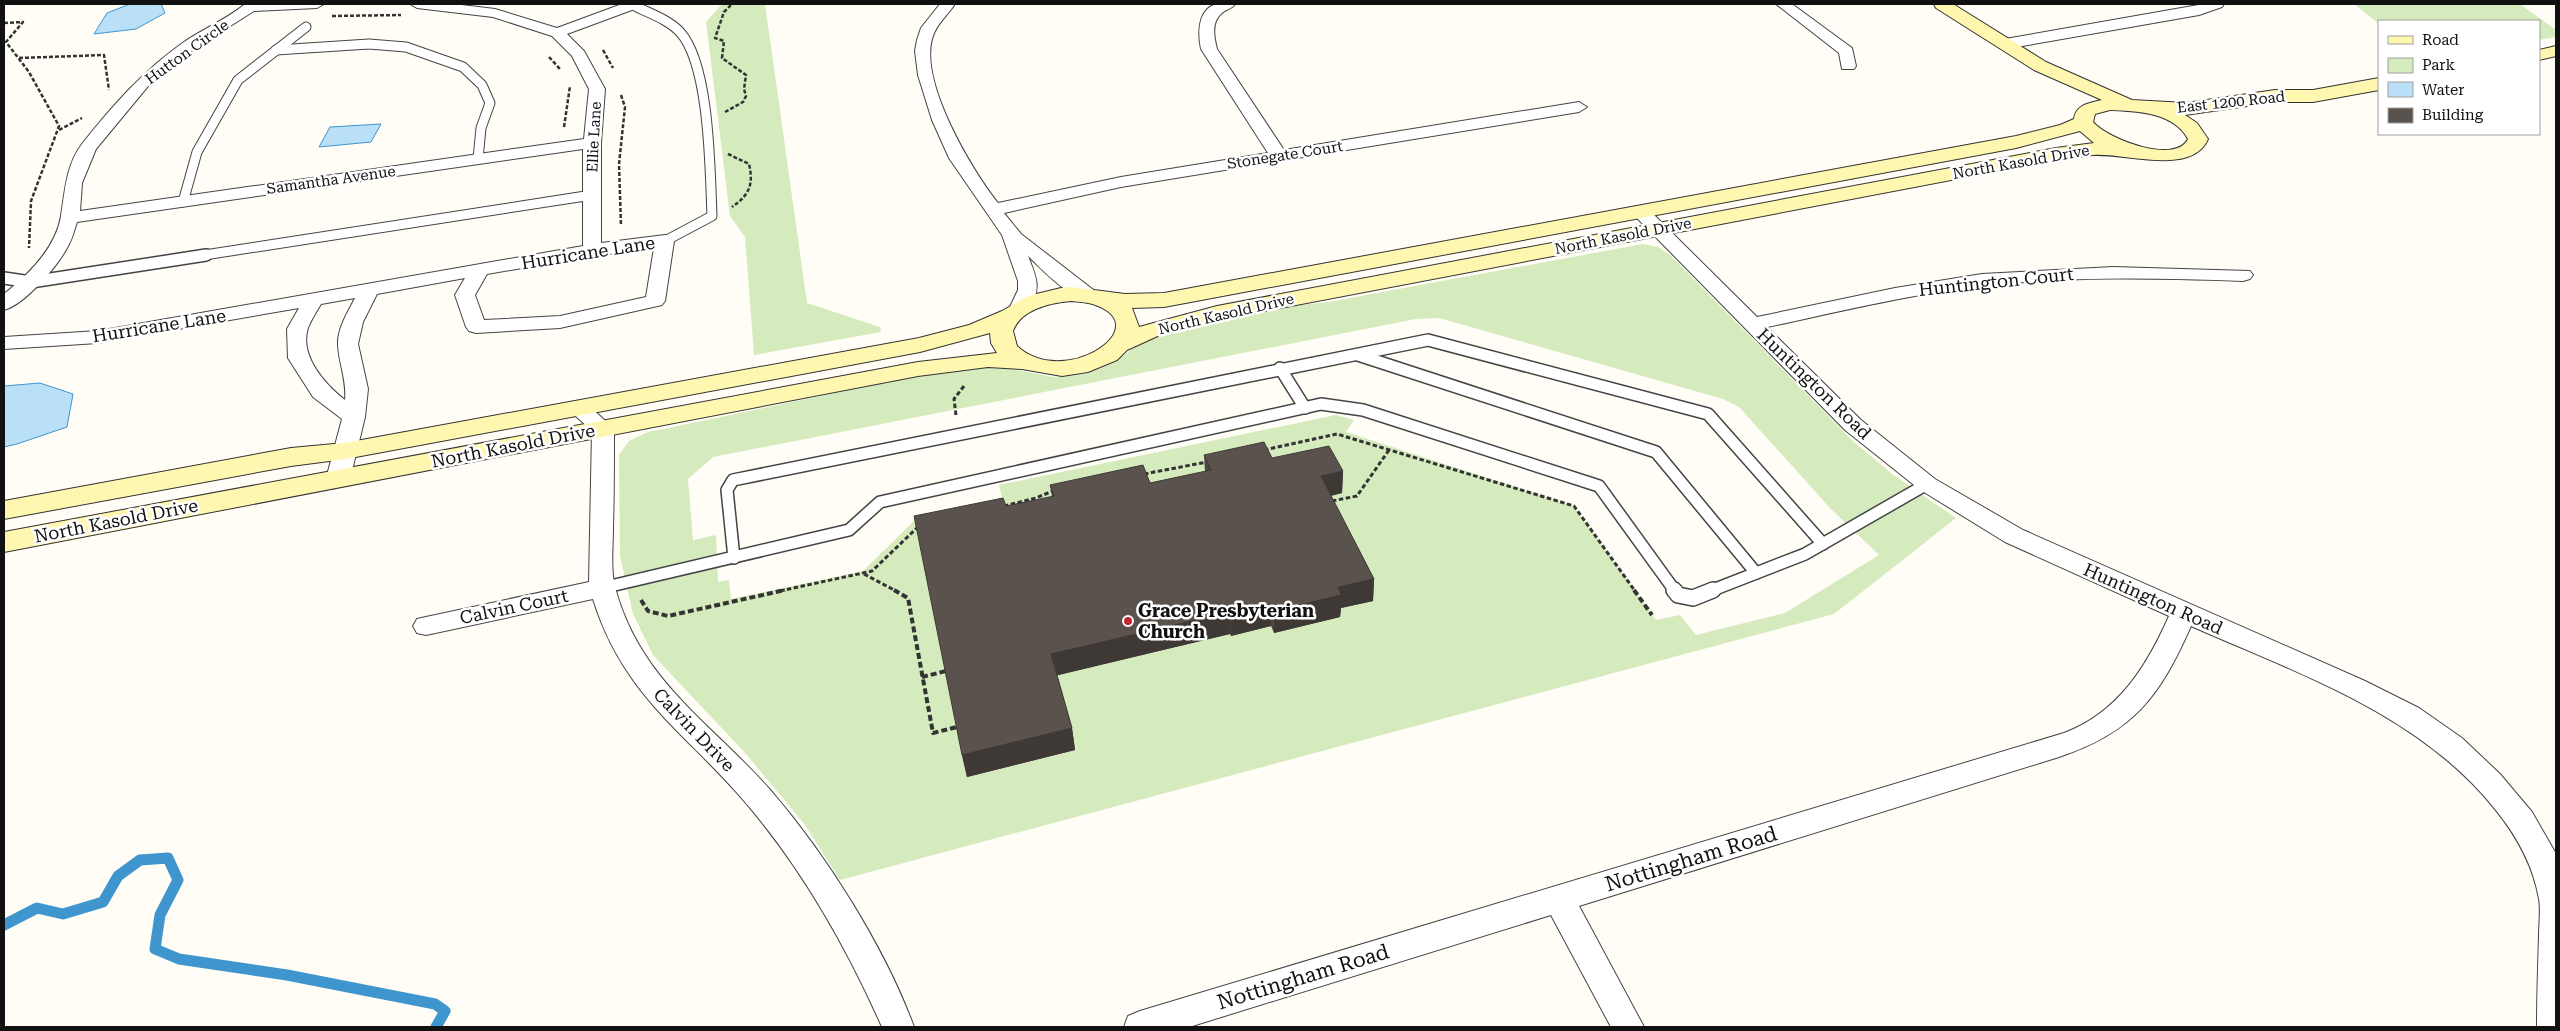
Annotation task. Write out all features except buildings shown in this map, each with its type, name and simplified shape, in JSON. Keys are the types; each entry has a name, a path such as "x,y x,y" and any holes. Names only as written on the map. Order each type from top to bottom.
{"main road":[{"path":"1942,4 2040,66 2129,104 2150,108 2205,133 2191,150 2178,154 2150,154 2128,150 2097,137 2084,118 2079,101 2040,66"},
{"path":"2540,55 2556,51"},
{"name":"East 1200 Road","path":"2150,108 2186,109 2275,96 2313,96 2378,84"},
{"name":"East 1200 Road","path":"2233,121 2296,107 2313,96"},
{"name":"North Kasold Drive","path":"1094,296 1125,301 1164,300 2016,142 2067,129 2100,105 2129,104"},
{"name":"North Kasold Drive","path":"1122,344 1154,329 1217,313 2063,153 2094,149 2128,150"},
{"path":"1052,296 1094,296 1113,304 1126,317 1128,333 1122,344 1106,357 1083,365 1048,368 1024,362 1014,356 1002,341 1005,324 1015,312 1052,296"},
{"name":"North Kasold Drive","path":"4,510 291,457 345,451 920,345 977,330 1015,312"},
{"name":"North Kasold Drive","path":"4,542 944,365 988,360 1024,362"}],"street":[{"path":"252,5 317,4"},
{"name":"Ellie Lane","path":"417,4 495,13 557,33 579,54 597,89 592,143 592,250"},
{"path":"557,33 634,4"},
{"path":"948,4 932,22 925,35 922,65 946,139 969,179 1011,235 1028,281 1028,290 1015,312"},
{"path":"1228,4 1220,6 1211,13 1206,25 1205,36 1210,49 1279,156"},
{"path":"1783,4 1848,51 1848,66"},
{"path":"2005,44 2199,11 2217,4"},
{"name":"Hutton Circle","path":"4,304 31,282 58,248 70,218 73,184 88,148 143,82 189,46 252,5"},
{"name":"Stonegate Court","path":"992,210 1078,190 1578,107"},
{"name":"Samantha Avenue","path":"70,218 592,143"},
{"name":"Huntington Road","path":"1640,211 1853,425 1928,484 1966,509 2014,536 2356,688 2409,716 2452,746 2490,782 2522,821 2544,861 2555,900 2553,1027"},
{"path":"1011,235 1035,252 1060,277 1094,296"},
{"name":"Hurricane Lane","path":"4,343 98,337 592,250 665,241 655,301 560,322 476,327 465,295 479,271"},
{"name":"Huntington Court","path":"1752,324 1916,290 1981,280 2050,274 2134,272 2243,275"},
{"path":"338,479 354,417 357,389 348,344 353,322 369,289"},
{"path":"313,300 297,329 298,358 321,392 354,417"},
{"path":"578,408 603,429"},
{"name":"Calvin Drive","path":"603,429 600,560 602,588 616,627 628,651 659,696 728,764 774,816 830,898 885,996 898,1027"},
{"name":"Calvin Court","path":"426,626 602,588"},
{"name":"Nottingham Road","path":"1140,1027 2059,746 2098,730 2131,704 2156,671 2184,612"},
{"path":"1559,900 1628,1027"}],"lane":[{"path":"634,4 681,32 697,63 705,121 712,216 665,241"},
{"path":"183,202 197,152 215,117 238,80 306,27"},
{"path":"276,50 369,44 406,48 463,67 482,85 490,103 481,128 478,159"},
{"path":"8,279 31,282 592,195"},
{"path":"734,558 727,490 733,480 1280,368 1428,340 1708,414 1823,544"},
{"path":"1356,354 1656,452 1756,573"},
{"path":"1280,368 1305,408"},
{"path":"602,588 848,530 880,502 1321,404 1363,410 1599,486 1678,595 1693,598 1823,544 1928,484"}],"path":[{"path":"724,113 743,102 746,96 744,89 746,75 732,67 722,58 724,42 715,38 724,12 732,4"},
{"path":"4,23 23,22 6,42 60,126 31,200 28,256 8,279"},
{"path":"18,58 104,54 106,82 112,97"},
{"path":"58,130 88,113"},
{"path":"712,212 729,209 747,197 754,180 748,164 722,150"},
{"path":"1259,451 1337,434 1574,506 1652,615"},
{"path":"1323,503 1357,496 1389,450"},
{"path":"1134,477 1211,461"},
{"path":"1002,506 1031,500 1058,489"},
{"path":"1031,500 1033,507"},
{"path":"629,583 648,611 668,616 872,571 919,525 928,523"},
{"path":"864,573 908,598 933,734 957,727"},
{"path":"922,677 946,671"}],"green space":[{"path":"722,4 765,4 807,303 880,327 881,332 754,355 745,237 730,216 706,22"},
{"path":"2354,4 2520,4 2556,30 2556,37 2540,40 2540,20 2378,20 2378,23"},
{"path":"1643,244 1658,247 1670,255 1853,441 1892,474 1956,518 1834,614 840,880 805,825 747,755 653,655 633,614 620,556 619,455 629,441 648,432 903,379 983,367 1002,367 1053,377 1085,374 1111,364 1151,336 1198,323 1266,309 1328,302","holes":["1439,318 1723,399 1739,407 1830,508 1879,555 1785,613 1696,635 1680,615 1656,620 1574,506 1346,432 1354,420 1336,415 999,485 1003,501 915,520 863,571 731,599 729,580 718,582 716,535 693,540 688,479 713,457 1416,319","1206,476 1341,493 1316,499 1372,601 1337,609 1340,617 1274,633 1271,626 1231,636 1230,634 1055,676"]}],"water":[{"path":"130,4 161,4 165,13 136,29 94,34 107,13"},
{"path":"381,124 371,142 319,147 330,127"},
{"path":"40,383 73,394 67,427 4,447 4,386"}],"waterway":[{"path":"4,925 37,908 63,914 103,902 118,876 140,860 168,858 178,880 160,915 155,949 179,959 287,975 435,1004 445,1011 436,1027"}],"place":[{"name":"Grace Presbyterian Church","path":"1128,621"}]}
